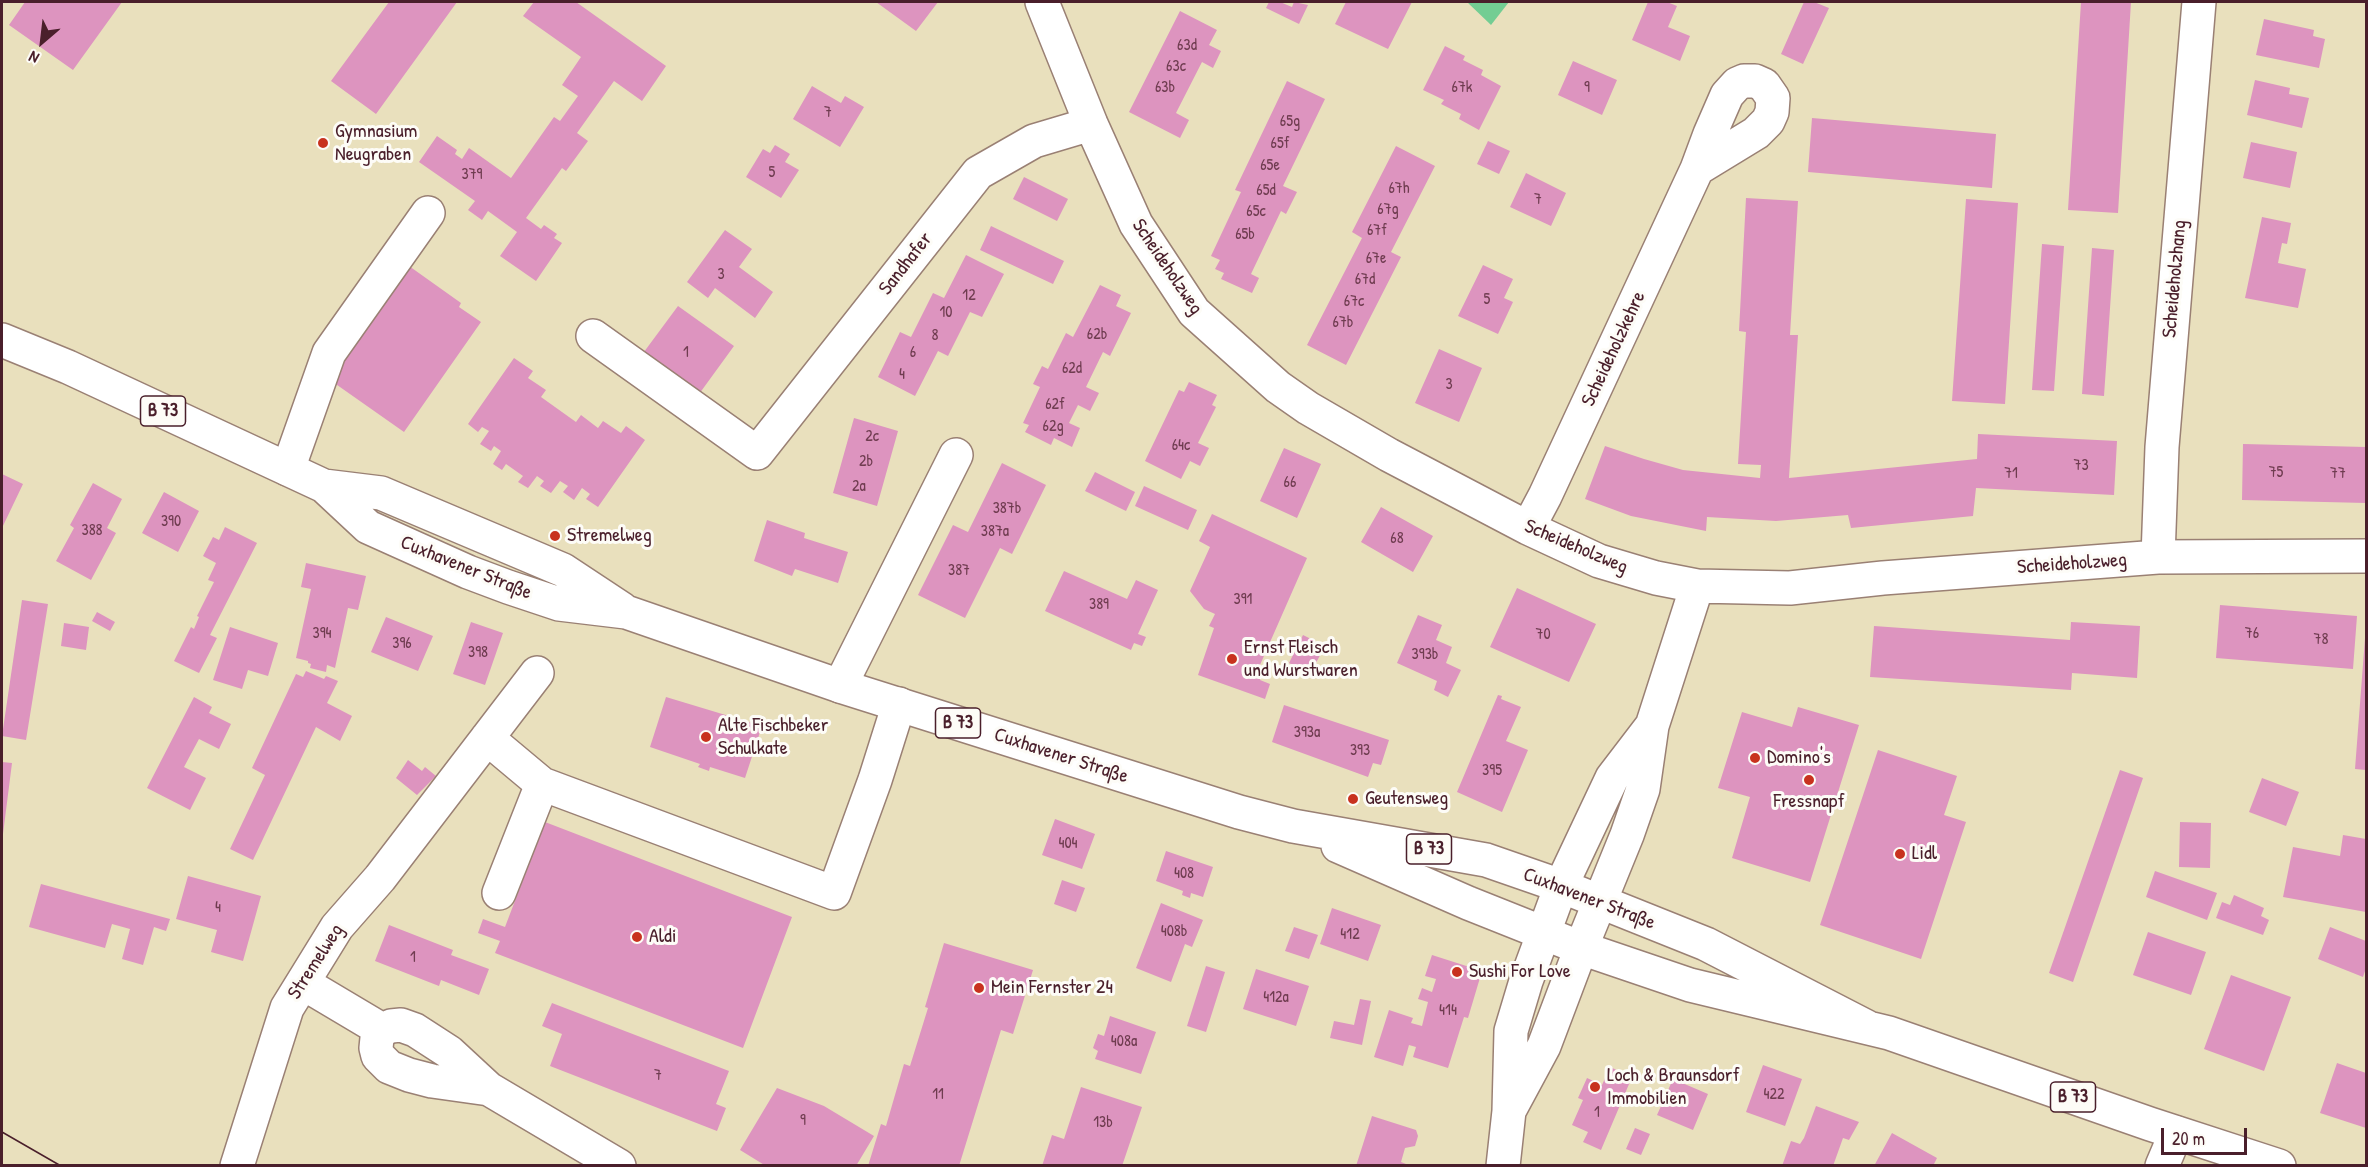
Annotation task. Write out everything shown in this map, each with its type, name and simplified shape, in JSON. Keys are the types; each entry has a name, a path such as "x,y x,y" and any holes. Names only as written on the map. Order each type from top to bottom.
{"street":[{"name":"Scheideholzweg","path":"1042,2 1091,124 1136,224 1194,312 1278,387 1308,408 1389,455 1528,528 1599,561 1656,579 1697,586 1790,588 1883,578 2157,557 2367,556"},
{"name":"Scheideholzhang","path":"2157,557 2162,447 2199,2"},
{"name":"Sandhafer","path":"593,336 757,453 978,173 1034,141 1091,124"},
{"name":"Scheideholzkehre","path":"1528,528 1697,169"},
{"path":"288,469 329,353 428,213"},
{"name":"Cuxhavener Straße","path":"2,340 68,367 324,486 381,493 563,570 626,612 840,686 1165,789 1293,826 1486,860 1561,886 1706,944 1867,1027"},
{"path":"840,686 956,455"},
{"path":"1509,1111 1544,1046 1627,836 1642,789 1652,726 1697,586"},
{"name":"Stremelweg","path":"237,1166 287,1008 337,927 380,878 537,673"},
{"path":"487,738 542,784 834,893 875,780 899,704"},
{"path":"1503,1166 1509,1111 1511,1030 1543,932 1561,886 1612,778 1652,726"},
{"path":"500,893 542,784"},
{"name":"Cuxhavener Straße","path":"1293,826 1468,903 1581,948 1690,985 1867,1027 2279,1166"},
{"path":"303,983 382,1030"},
{"path":"489,1089 409,1076 389,1067 378,1056 376,1038 382,1030 401,1025 432,1040 465,1065 489,1089 619,1166"},
{"path":"2162,1166 2176,1133"}],"green space":[{"path":"1467,2 1509,2 1491,25"}],"building":[{"path":"25,2 122,2 73,70 9,25"},
{"path":"389,2 457,2 376,114 331,81"},
{"path":"534,2 576,2 666,66 642,101 614,81 577,133 588,141 566,171 562,168 526,218 541,229 544,225 557,234 554,238 562,243 536,281 500,256 517,232 488,211 482,220 468,210 475,201 419,162 437,136 457,150 455,154 462,159 469,148 511,178 554,117 560,121 578,96 562,85 581,57 523,16"},
{"path":"876,2 938,2 916,31"},
{"path":"1269,2 1280,2 1292,7 1294,2 1308,5 1299,24 1266,8"},
{"path":"1346,2 1412,2 1388,49 1335,24"},
{"path":"1648,2 1667,2 1677,6 1668,27 1690,36 1680,61 1632,40"},
{"path":"1804,2 1814,2 1829,8 1803,64 1781,54"},
{"path":"2081,2 2131,2 2118,213 2068,210"},
{"path":"1180,11 1217,30 1209,45 1221,51 1213,68 1202,62 1176,113 1189,120 1180,138 1129,112"},
{"path":"2264,19 2314,30 2313,36 2325,39 2319,68 2256,55"},
{"path":"1445,46 1465,56 1463,60 1483,70 1481,75 1501,86 1479,130 1459,119 1461,114 1441,104 1444,100 1423,90"},
{"path":"1573,61 1617,80 1602,115 1558,95"},
{"path":"2255,80 2290,88 2289,94 2309,98 2302,128 2247,115"},
{"path":"1287,81 1325,99 1283,186 1297,192 1286,214 1281,211 1251,274 1259,278 1252,293 1221,279 1224,273 1215,269 1220,260 1211,256 1241,192 1235,190"},
{"path":"812,86 841,103 845,96 864,107 840,147 793,119"},
{"path":"1812,118 1996,134 1992,188 1808,172"},
{"path":"1488,141 1510,151 1499,174 1477,164"},
{"path":"2251,142 2297,152 2290,188 2243,178"},
{"path":"775,145 790,154 785,162 799,170 781,198 746,177 763,149 770,153"},
{"path":"1396,146 1435,166 1391,252 1401,257 1346,365 1307,345 1362,238 1352,232"},
{"path":"1526,173 1566,193 1551,226 1510,207"},
{"path":"1024,177 1068,199 1057,221 1013,199"},
{"path":"1746,198 1798,201 1790,335 1798,335 1789,478 1977,459 1978,434 2117,441 2114,495 1976,488 1973,516 1851,528 1848,515 1776,521 1707,517 1706,531 1631,516 1585,499 1605,446 1683,470 1760,478 1761,465 1738,464 1746,332 1739,331"},
{"path":"1966,199 2018,203 2005,404 1952,401"},
{"path":"2262,217 2291,223 2287,244 2282,243 2278,263 2306,269 2298,308 2245,298"},
{"path":"991,226 1064,261 1053,284 980,250"},
{"path":"725,230 752,249 739,267 773,292 755,318 715,288 708,298 687,282"},
{"path":"2042,244 2064,246 2054,391 2032,390"},
{"path":"2092,248 2114,250 2104,396 2082,394"},
{"path":"966,255 1004,274 982,317 970,312 948,356 938,351 915,396 878,377 900,332 911,337 933,293 944,298"},
{"path":"1483,265 1513,279 1504,298 1513,302 1498,334 1458,316"},
{"path":"409,266 461,303 459,307 481,322 404,432 330,380"},
{"path":"1100,285 1121,295 1116,306 1131,313 1110,356 1103,352 1086,387 1099,393 1090,411 1078,405 1069,423 1080,428 1072,447 1054,438 1051,445 1025,432 1029,425 1023,423 1040,387 1033,384 1042,366 1048,369 1066,333 1073,337"},
{"path":"678,306 734,346 694,401 638,360"},
{"path":"1439,349 1482,368 1459,422 1415,403"},
{"path":"514,358 533,371 528,378 546,390 541,397 576,422 581,415 598,428 603,421 621,433 626,426 645,440 598,507 586,499 590,494 582,488 574,500 563,492 568,486 560,481 551,493 540,486 544,481 537,476 528,488 518,482 523,476 506,464 502,470 493,464 501,451 494,446 491,451 480,444 489,431 482,427 478,432 468,424"},
{"path":"1189,382 1217,395 1212,405 1216,407 1198,443 1209,448 1200,466 1190,461 1181,479 1145,461 1179,390 1184,392"},
{"path":"854,418 898,431 877,506 833,493"},
{"path":"2243,444 2366,447 2366,503 2242,500"},
{"path":"1284,448 1321,464 1297,518 1260,501"},
{"path":"1002,463 1046,485 1012,554 1000,548 965,618 918,595 953,525 968,532"},
{"path":"1095,472 1135,492 1126,511 1085,491"},
{"path":"2,474 23,484 2,528"},
{"path":"93,483 122,499 107,528 116,533 91,580 56,561 74,528 70,525"},
{"path":"1144,486 1197,510 1188,530 1135,506"},
{"path":"164,492 199,511 178,552 142,533"},
{"path":"1381,507 1433,536 1413,572 1361,542"},
{"path":"1212,514 1307,558 1260,665 1264,667 1260,680 1270,684 1265,699 1198,675 1214,628 1209,626 1215,614 1204,609 1190,591 1210,547 1199,541"},
{"path":"767,520 805,533 804,538 848,552 838,583 795,569 792,576 754,561"},
{"path":"225,527 257,543 210,635 217,638 199,673 174,661 191,627 194,629 199,617 197,616 214,582 208,580 216,563 203,556 213,537 219,540"},
{"path":"306,563 366,576 358,610 348,608 335,668 327,665 326,672 310,668 311,664 308,661 296,658 311,589 301,587"},
{"path":"1064,571 1127,599 1136,580 1158,590 1138,634 1146,637 1142,646 1134,643 1131,650 1045,611"},
{"path":"1517,588 1596,624 1569,682 1490,647"},
{"path":"22,600 48,604 26,740 2,736"},
{"path":"2220,605 2357,616 2353,669 2216,658"},
{"path":"97,612 115,622 110,631 92,621"},
{"path":"1418,615 1442,625 1436,640 1452,647 1446,663 1461,670 1448,697 1434,690 1437,681 1397,663"},
{"path":"386,617 433,636 418,671 371,652"},
{"path":"471,622 503,633 485,685 453,674"},
{"path":"2071,622 2140,626 2137,678 2072,673 2071,690 1870,677 1874,626 2070,640"},
{"path":"64,623 89,627 86,650 61,646"},
{"path":"230,627 278,643 268,676 248,670 242,689 213,680"},
{"path":"1303,635 1325,646 1310,674 1289,663"},
{"path":"2366,638 2366,770 2355,769"},
{"path":"306,671 324,679 326,676 338,681 327,703 352,716 340,741 316,727 253,860 230,849 265,775 252,768 296,674 303,677"},
{"path":"1498,695 1502,696 1501,699 1521,707 1506,741 1528,750 1502,812 1457,792"},
{"path":"194,697 212,707 209,713 231,724 219,749 199,739 184,767 206,778 190,810 147,788"},
{"name":"Alte Fischbeker Schulkate","path":"666,697 762,726 745,778 710,767 709,771 698,767 700,764 650,747"},
{"path":"1284,705 1389,740 1381,765 1373,763 1368,777 1272,742"},
{"path":"1798,707 1859,725 1810,882 1732,858 1750,797 1718,788 1742,712 1792,727"},
{"name":"Lidl","path":"1878,750 1957,776 1944,815 1966,822 1921,959 1820,925"},
{"path":"408,760 422,771 425,767 436,776 417,795 396,778"},
{"path":"2,762 12,763 3,834 2,834"},
{"path":"2120,770 2143,778 2073,982 2049,973"},
{"path":"2262,778 2299,792 2286,826 2249,812"},
{"path":"1055,819 1095,834 1082,869 1042,855"},
{"name":"Aldi","path":"545,822 792,917 743,1048 495,953 500,941 478,933 483,919 505,927"},
{"path":"2180,822 2211,823 2210,868 2179,867"},
{"path":"2343,835 2366,839 2366,912 2283,897 2293,847 2340,856"},
{"path":"1166,851 1213,867 1203,897 1191,893 1190,898 1182,895 1183,891 1156,881"},
{"path":"2155,871 2217,893 2207,920 2146,897"},
{"path":"188,876 261,896 243,961 211,952 217,930 176,919"},
{"path":"1062,880 1085,888 1076,912 1054,904"},
{"path":"41,884 170,919 166,931 154,927 143,965 122,959 130,929 112,924 105,948 29,927"},
{"path":"2234,895 2264,908 2261,916 2269,920 2263,935 2216,918 2222,902 2230,905"},
{"path":"1161,903 1203,920 1192,947 1185,944 1171,982 1136,968"},
{"path":"1332,908 1381,925 1368,961 1320,944"},
{"path":"389,925 453,950 451,955 489,969 479,995 441,980 439,986 375,961"},
{"path":"1294,927 1318,935 1309,959 1285,951"},
{"path":"2330,927 2366,941 2366,968 2363,977 2318,959"},
{"path":"2148,932 2206,952 2191,995 2133,975"},
{"path":"944,943 1033,970 1013,1034 1001,1030 959,1166 868,1166 881,1124 886,1126 904,1064 910,1066 928,1008 925,1007"},
{"path":"1432,955 1482,971 1468,1018 1464,1017 1448,1068 1413,1057 1416,1047 1409,1045 1403,1066 1374,1057 1389,1010 1413,1018 1411,1023 1422,1026 1428,1002 1418,999 1422,988 1432,992 1436,979 1425,976"},
{"path":"1206,966 1225,972 1206,1032 1187,1026"},
{"path":"1256,969 1309,986 1296,1026 1243,1009"},
{"path":"2231,975 2291,997 2264,1071 2204,1049"},
{"path":"1360,999 1371,1001 1362,1045 1330,1038 1334,1021 1354,1025"},
{"path":"552,1003 729,1071 716,1104 726,1108 717,1131 550,1066 562,1034 542,1026"},
{"path":"1110,1016 1156,1032 1141,1074 1095,1059 1098,1051 1093,1048 1098,1034 1104,1036"},
{"path":"2337,1063 2366,1073 2366,1128 2320,1113"},
{"path":"1763,1065 1802,1079 1785,1126 1746,1112"},
{"path":"1610,1067 1632,1077 1601,1150 1583,1142 1588,1132 1572,1125 1583,1100 1578,1098 1587,1078 1602,1085"},
{"path":"1673,1079 1708,1094 1693,1130 1657,1115"},
{"path":"1081,1087 1142,1107 1122,1166 1042,1166 1052,1135 1064,1139"},
{"path":"777,1088 824,1106 874,1136 856,1166 766,1166 740,1150"},
{"path":"1816,1106 1859,1122 1849,1140 1843,1138 1833,1166 1782,1166 1791,1141 1800,1144 1804,1138"},
{"path":"1372,1116 1416,1130 1418,1136 1415,1146 1405,1148 1401,1162 1411,1166 1356,1166"},
{"path":"1635,1128 1650,1134 1641,1155 1626,1149"},
{"path":"1892,1133 1937,1158 1933,1166 1874,1166"}],"tram line":[{"path":"2,1132 61,1166"}],"place":[{"name":"Gymnasium Neugraben","path":"323,143"},
{"name":"Stremelweg","path":"555,536"},
{"name":"Ernst Fleisch und Wurstwaren","path":"1232,659"},
{"name":"Alte Fischbeker Schulkate","path":"706,737"},
{"name":"Domino's","path":"1755,758"},
{"name":"Fressnapf","path":"1809,780"},
{"name":"Geutensweg","path":"1353,799"},
{"name":"Lidl","path":"1900,854"},
{"name":"Aldi","path":"637,937"},
{"name":"Sushi For Love","path":"1457,972"},
{"name":"Mein Fernster 24","path":"979,988"},
{"name":"Loch & Braunsdorf Immobilien","path":"1595,1087"}]}
